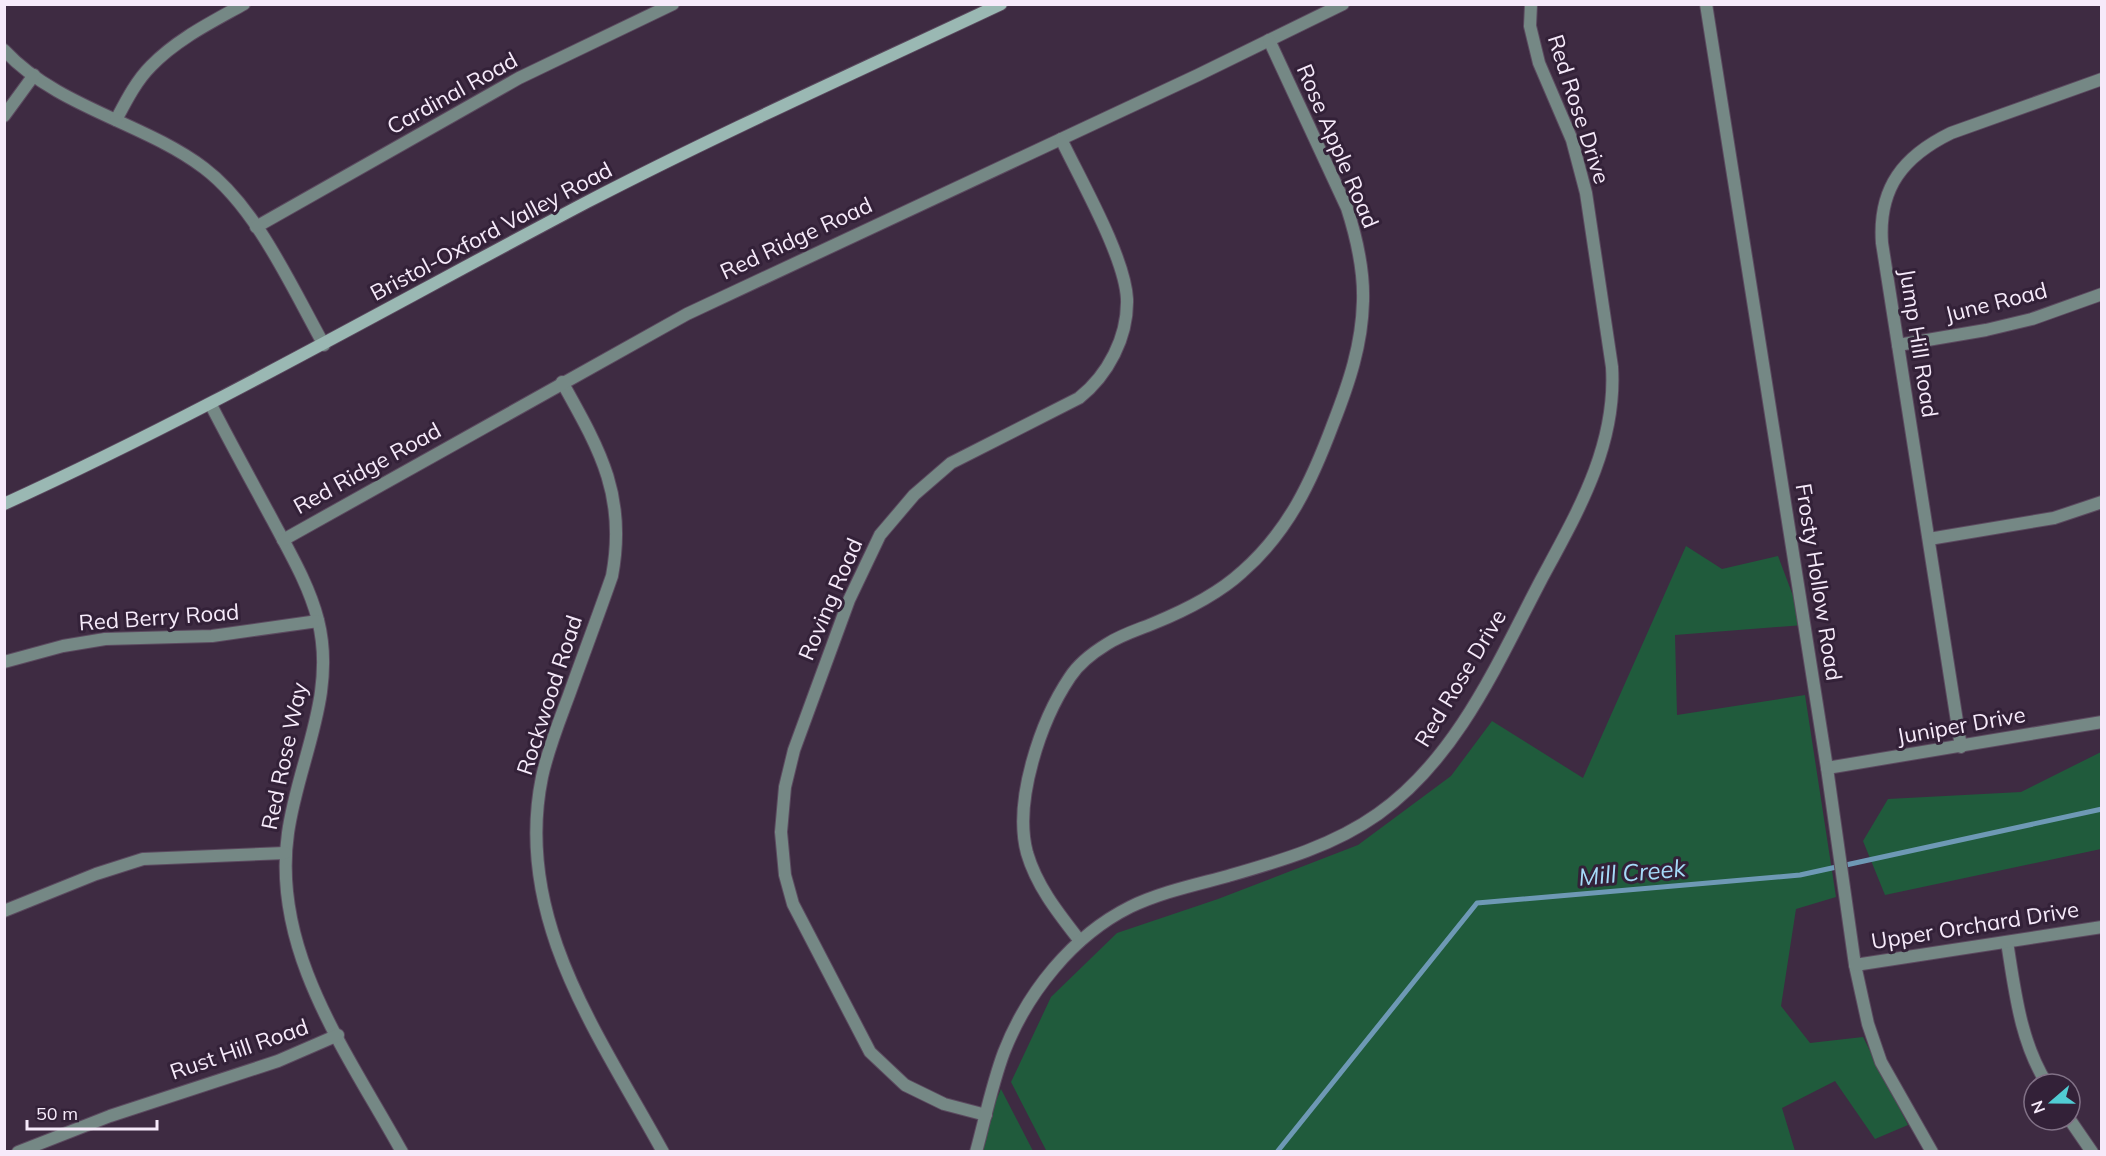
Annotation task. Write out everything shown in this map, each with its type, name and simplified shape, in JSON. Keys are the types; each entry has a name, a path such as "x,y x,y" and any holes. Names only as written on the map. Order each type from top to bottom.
{"main road":[{"name":"Bristol-Oxford Valley Road","path":"4,504 210,405 589,201 743,124 1001,4"}],"street":[{"path":"116,120 135,86 150,66 173,47 244,4"},
{"name":"Cardinal Road","path":"256,227 519,78 673,4"},
{"name":"Red Ridge Road","path":"283,540 562,382 744,285 1061,139 1343,4"},
{"name":"Red Rose Drive","path":"976,1152 1003,1054 1013,1031 1048,976 1080,941 1132,906 1312,850 1375,816 1399,799 1421,778 1451,741 1501,657 1585,498 1600,458 1610,420 1614,392 1612,367 1586,193 1572,140 1539,63 1530,26 1531,4"},
{"name":"Frosty Hollow Road","path":"1706,4 1827,768 1855,965 1868,1024 1881,1062 1932,1152"},
{"name":"Rose Apple Road","path":"1080,941 1053,906 1038,881 1028,854 1022,815 1030,767 1058,698 1071,675 1107,644 1186,609 1240,574 1260,556 1286,524 1313,477 1353,371 1358,348 1363,300 1362,267 1356,237 1347,208 1269,40"},
{"path":"4,50 55,89 205,169 228,190 256,227 324,345"},
{"path":"4,116 34,75"},
{"name":"Jump Hill Road","path":"1961,747 1881,226 1885,201 1896,176 1921,150 1951,133 2102,79"},
{"name":"Roving Road","path":"986,1115 944,1104 905,1085 870,1052 793,904 785,875 781,819 785,787 794,750 849,600 880,535 914,495 951,463 1079,398 1090,390 1111,362 1126,314 1125,286 1098,216 1061,139"},
{"name":"June Road","path":"1898,345 1998,328 2032,319 2102,294"},
{"name":"Rockwood Road","path":"562,382 604,462 615,499 618,520 617,551 612,576 552,740 542,776 537,805 539,881 556,949 574,988 663,1152"},
{"name":"Red Rose Way","path":"210,405 283,540 308,590 318,621 323,681 320,706 293,803 285,852 285,886 294,940 308,977 402,1152"},
{"path":"1929,539 2054,518 2102,502"},
{"name":"Red Berry Road","path":"4,662 63,646 105,639 212,636 318,621"},
{"name":"Juniper Drive","path":"1827,768 2102,722"},
{"path":"4,911 96,874 143,859 285,852"},
{"name":"Upper Orchard Drive","path":"1855,965 2102,927"},
{"path":"2007,942 2021,1025 2041,1072"},
{"name":"Rust Hill Road","path":"18,1152 158,1099 278,1061 338,1035"},
{"path":"2078,1132 2092,1152"}],"green space":[{"path":"1686,546 1722,569 1778,556 1804,625 1675,635 1677,715 1805,695 1836,897 1796,909 1781,1006 1810,1043 1863,1037 1908,1125 1875,1139 1835,1081 1782,1108 1795,1151 1047,1152 1011,1082 1051,997 1117,933 1218,899 1358,845 1451,776 1492,721 1583,778"},
{"path":"2101,752 2101,849 1885,895 1863,841 1888,799 2021,792"},
{"path":"1001,1089 1033,1151 974,1151"}],"waterway":[{"name":"Mill Creek","path":"1277,1152 1477,903 1800,875 2102,809"}]}
